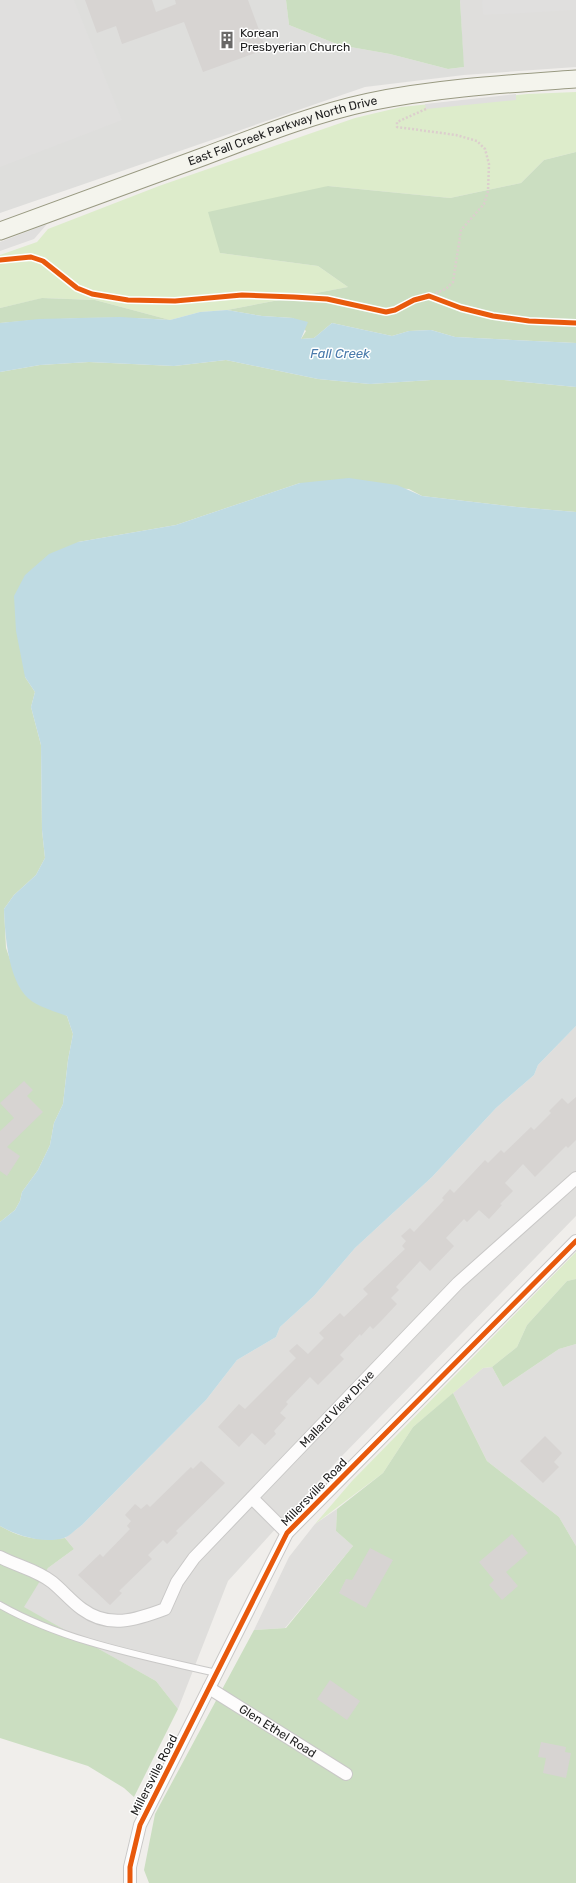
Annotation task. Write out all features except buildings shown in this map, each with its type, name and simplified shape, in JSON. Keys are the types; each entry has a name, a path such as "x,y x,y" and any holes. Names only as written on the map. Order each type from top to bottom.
{"main road":[{"name":"East Fall Creek Parkway North Drive","path":"0,231 268,132 369,102 430,91 482,85 576,79"}],"street":[{"name":"Mallard View Drive","path":"0,1557 52,1582 82,1609 101,1619 122,1622 138,1620 165,1609 177,1582 188,1565 458,1283 576,1178"},
{"name":"Millersville Road","path":"130,1883 130,1867 140,1825 287,1533 576,1241"},
{"path":"252,1498 287,1533"},
{"name":"Glen Ethel Road","path":"209,1688 346,1774"}],"lane":[{"path":"0,1605 17,1615 94,1644 216,1673"}],"path":[{"path":"422,298 446,289 453,282 462,230 484,204 490,178 489,164 485,149 477,141 456,135 397,128 397,122 426,110"},
{"path":"429,296 436,299"}],"shaded area":[{"name":"Korean Presbyerian Church","path":"0,0 286,0 289,25 339,45 390,54 448,69 464,67 464,75 365,87 0,213"},
{"path":"0,0 74,0 122,120 0,167"},
{"path":"460,0 576,0 576,67 464,75"},
{"path":"482,0 576,0 576,10 483,15"},
{"path":"516,94 516,100 426,109 425,104"},
{"path":"47,224 34,239 0,251 0,242"},
{"path":"576,1026 576,1216 338,1460 228,1581 178,1709 156,1681 23,1607 48,1568 74,1549 65,1538 82,1525 206,1400 237,1360 276,1337 280,1327 314,1296 355,1248 432,1177 496,1108 534,1075 538,1065"},
{"path":"576,1344 576,1546 559,1517 487,1461 453,1393 483,1368 492,1367 503,1387 559,1349"},
{"path":"337,1509 336,1531 353,1546 285,1628 254,1630 289,1557 315,1524"}],"green space":[{"path":"286,0 460,0 464,67 448,69 390,54 339,45 289,25"},
{"path":"576,92 576,152 544,160 521,183 450,198 328,186 220,253 318,266 348,287 227,310 200,312 170,320 95,300 43,298 0,308 0,255 37,242 48,229 159,186 355,118 401,107 527,94"},
{"path":"576,152 576,343 455,337 431,330 409,331 392,336 332,323 314,338 301,339 306,331 293,318 262,316 227,310 348,287 318,266 220,253 208,212 328,186 450,198 521,183 544,160"},
{"path":"42,298 95,300 170,320 85,318 0,323 0,308"},
{"path":"226,360 318,379 370,384 431,380 504,380 576,387 576,512 422,496 409,489 300,483 176,525 78,542 25,677 35,692 31,707 41,745 42,830 45,858 36,875 14,895 4,909 6,948 19,985 67,1016 73,1034 68,1060 63,1104 54,1123 50,1145 38,1170 22,1192 20,1201 15,1210 0,1222 0,372 40,365 89,362 174,366"},
{"path":"576,1252 576,1279 567,1281 527,1325 517,1347 492,1367 483,1368 413,1427 383,1473 315,1524 352,1481"},
{"path":"576,1279 576,1344 559,1349 503,1387 492,1367 517,1347 527,1325 567,1281"},
{"path":"453,1393 487,1461 559,1517 576,1546 576,1883 149,1883 144,1870 155,1814 254,1630 286,1628 353,1546 336,1531 337,1509 383,1473 413,1427"},
{"path":"0,1526 16,1534 31,1538 65,1538 74,1549 48,1568 24,1607 156,1681 178,1709 134,1797 124,1788 88,1766 0,1738"}],"water":[{"name":"Fall Creek","path":"227,310 262,316 293,318 308,322 301,339 314,338 332,323 392,336 409,331 431,330 455,337 576,343 576,387 504,380 431,380 370,384 318,379 226,360 174,366 89,362 40,365 0,372 0,323 39,319 120,317 170,320 200,312"},
{"path":"349,478 397,485 422,496 576,512 576,1026 538,1065 534,1075 496,1108 432,1177 355,1248 314,1296 280,1327 276,1337 237,1360 206,1400 82,1525 66,1537 56,1540 23,1536 0,1526 0,1222 15,1210 20,1201 22,1192 38,1170 50,1145 54,1123 63,1104 68,1060 73,1034 67,1016 33,1002 18,984 13,972 5,932 4,909 14,895 36,875 45,858 42,830 41,745 31,707 35,692 25,677 16,631 14,596 25,575 49,554 78,542 176,525 300,483"}],"cycle path":[{"path":"0,260 31,257 43,261 77,288 92,294 128,300 175,301 242,295 294,297 327,299 386,312 395,310 414,300 429,296 461,308 493,316 529,321 576,323"},
{"path":"130,1883 130,1867 140,1825 287,1533 576,1241"}],"place":[{"name":"Korean Presbyerian Church","path":"227,40"}]}
